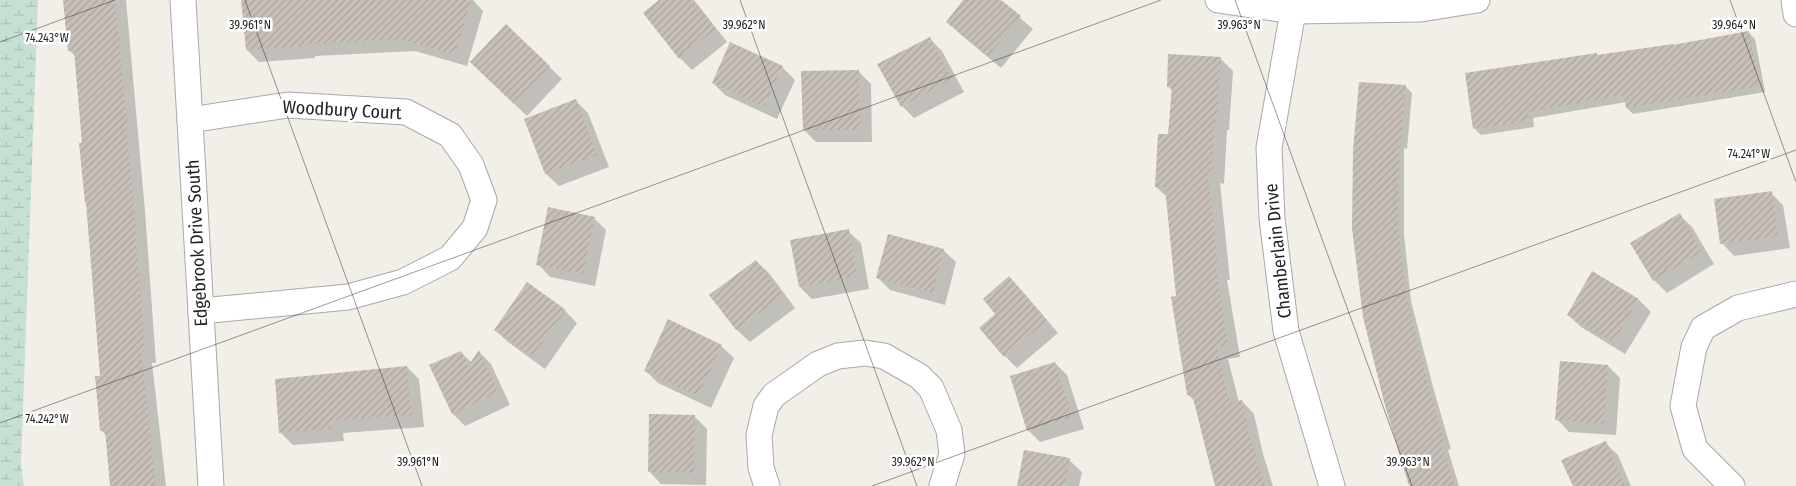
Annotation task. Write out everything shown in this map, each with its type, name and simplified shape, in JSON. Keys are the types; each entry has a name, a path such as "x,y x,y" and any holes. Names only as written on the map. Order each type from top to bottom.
{"street":[{"name":"Edgebrook Drive South","path":"183,0 211,486"},
{"path":"1218,0 1293,11 1421,9 1477,0"},
{"path":"1794,0 1796,14"},
{"name":"Chamberlain Drive","path":"1293,11 1269,148 1272,218 1286,331 1332,486"},
{"name":"Woodbury Court","path":"190,120 288,105 406,112 450,135 471,165 484,200 476,228 450,258 403,282 348,297 201,311"},
{"path":"1732,486 1695,449 1683,406 1694,347 1704,328 1738,308 1796,294"},
{"path":"767,486 761,468 759,435 766,406 774,395 818,364 838,356 865,353 884,356 920,376 931,388 949,430 952,454 942,486"}],"green space":[{"path":"0,0 38,0 21,464 24,486 0,486"}],"building":[{"path":"63,0 115,0 145,351 141,351 156,486 110,486 105,430 100,431 95,376 100,376 86,203 79,143 82,143 74,50 68,51"},
{"path":"241,0 471,0 455,55 401,39 303,44 304,46 246,50"},
{"path":"659,0 693,0 716,29 679,59 643,13"},
{"path":"963,0 1001,0 1021,16 988,56 946,22"},
{"path":"506,24 550,66 514,104 470,62"},
{"path":"1749,31 1759,86 1626,108 1624,95 1527,112 1529,121 1473,129 1465,73 1597,53 1597,55 1673,45"},
{"path":"930,37 952,79 901,107 877,64"},
{"path":"730,42 783,66 764,107 712,83"},
{"path":"1168,54 1221,57 1212,172 1208,172 1218,268 1216,268 1228,345 1216,347 1230,403 1242,400 1251,441 1265,486 1215,486 1192,394 1187,395 1171,297 1176,296 1165,188 1155,187 1158,134 1168,134 1172,87 1167,87"},
{"path":"859,70 860,130 803,130 801,71"},
{"path":"1359,82 1406,85 1401,143 1399,143 1398,227 1406,294 1445,443 1442,444 1455,486 1409,486 1384,402 1363,317 1352,228 1353,150"},
{"path":"576,99 597,155 545,174 524,119"},
{"path":"1772,191 1778,236 1720,244 1714,199"},
{"path":"548,207 595,217 583,274 536,265"},
{"path":"1680,213 1702,252 1653,281 1630,243"},
{"path":"849,229 857,277 799,287 790,240"},
{"path":"888,234 944,249 933,293 876,278"},
{"path":"756,260 783,295 736,330 709,295"},
{"path":"1592,271 1639,299 1613,343 1567,315"},
{"path":"1009,276 1047,320 1004,357 979,328 995,314 983,299"},
{"path":"527,282 566,310 532,357 494,330"},
{"path":"668,319 722,345 698,396 644,371"},
{"path":"479,350 499,392 452,414 429,365 461,351 468,366"},
{"path":"1560,361 1608,365 1604,424 1555,420"},
{"path":"1055,362 1072,417 1027,431 1010,376"},
{"path":"407,366 412,415 331,421 332,429 279,433 275,379"},
{"path":"649,414 695,415 694,473 648,472"},
{"path":"1606,441 1625,486 1573,486 1561,460"},
{"path":"1024,450 1070,458 1065,486 1017,486"}]}
